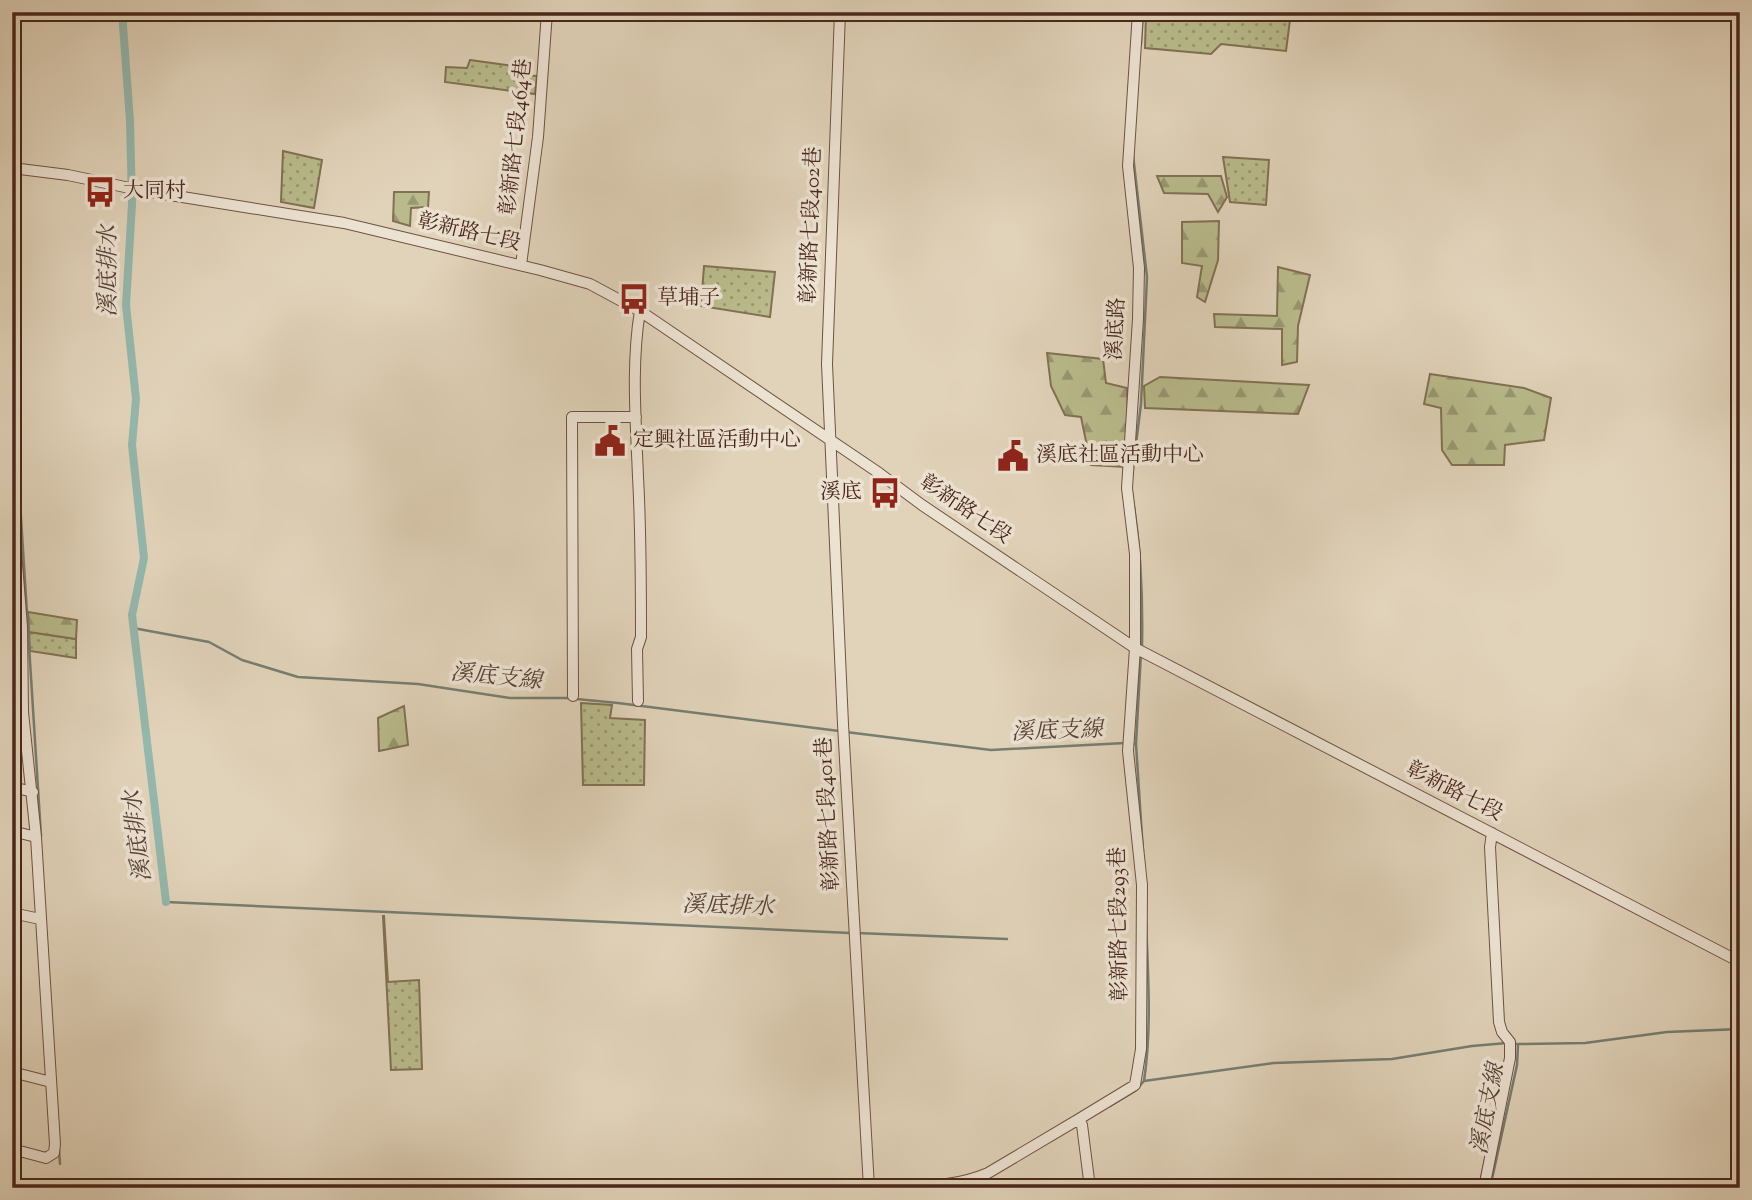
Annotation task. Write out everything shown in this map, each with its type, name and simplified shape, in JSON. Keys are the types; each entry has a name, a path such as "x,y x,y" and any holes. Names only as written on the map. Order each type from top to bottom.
{"street":[{"name":"彰新路七段464巷","path":"521,265 534,177 547,12"},
{"name":"彰新路七段402巷","path":"829,439 827,330 840,12"},
{"name":"溪底路","path":"1135,648 1135,554 1127,488 1139,268 1128,166 1138,12"},
{"name":"彰新路七段","path":"12,168 68,175 139,190 344,223 590,284 640,311 1135,648 1740,962"},
{"path":"638,701 637,649 640,637 642,550 636,352 640,311"},
{"path":"573,696 572,418 636,418"},
{"name":"彰新路七段401巷","path":"829,439 869,1188"},
{"path":"12,501 17,626 23,712 33,792 55,1144 54,1153 46,1158 12,1149"},
{"name":"彰新路七段293巷","path":"901,1188 948,1185 975,1179 1081,1122 1135,1085 1141,1049 1142,885 1128,751 1135,648"},
{"path":"12,709 23,712"},
{"path":"12,787 33,792"},
{"path":"12,831 36,837"},
{"path":"1484,1188 1510,1058 1510,1042 1499,1023 1490,847 1492,833"},
{"path":"12,913 40,919"},
{"path":"12,1072 51,1082"},
{"path":"1081,1122 1090,1188"}],"green space":[{"path":"1146,12 1291,12 1286,51 1221,44 1211,54 1145,48"},
{"path":"470,60 520,67 522,75 537,76 535,94 445,82 446,67 467,68"},
{"path":"283,151 322,160 314,208 281,202"},
{"path":"1223,157 1269,160 1266,205 1230,202"},
{"path":"1157,176 1221,176 1227,197 1218,212 1208,194 1164,193"},
{"path":"394,192 429,192 428,207 411,208 410,226 393,221"},
{"path":"1219,221 1218,260 1205,302 1197,297 1202,266 1182,263 1182,222"},
{"path":"704,266 775,272 770,317 701,306"},
{"path":"1278,267 1310,275 1298,326 1297,362 1282,365 1282,329 1215,327 1214,314 1277,316"},
{"path":"1047,353 1103,359 1106,383 1127,388 1129,454 1125,467 1091,465 1081,417 1065,415 1051,386"},
{"path":"1430,374 1524,388 1551,398 1544,440 1505,445 1504,465 1452,465 1442,450 1441,408 1424,404"},
{"path":"1160,377 1309,385 1298,414 1145,408 1144,386"},
{"path":"28,612 77,620 76,639 29,632"},
{"path":"29,632 76,639 76,658 30,651"},
{"path":"581,703 612,705 610,718 645,720 644,785 583,785"},
{"path":"404,706 408,745 379,751 378,718"},
{"path":"383,916 388,982 419,980 422,1069 391,1070"}],"waterway":[{"name":"溪底排水","path":"122,12 130,121 132,204 126,305 136,399 132,445 144,558 132,615 166,902"},
{"path":"1141,44 1143,12"},
{"path":"1132,476 1141,404 1147,277 1133,155"},
{"path":"12,469 18,470 41,836"},
{"path":"1133,500 1141,573 1142,646"},
{"name":"溪底支線","path":"133,628 209,642 242,660 298,677 418,684 510,698 566,698 618,703 839,731"},
{"path":"1136,744 1141,653"},
{"name":"溪底支線","path":"846,732 991,750 1125,743"},
{"name":"溪底支線","path":"1132,744 1136,744 1143,852"},
{"name":"溪底排水","path":"166,902 850,933"},
{"name":"溪底支線","path":"1146,922 1149,1021 1144,1081 1274,1063 1392,1059 1507,1043"},
{"name":"溪底排水","path":"857,933 1007,939"},
{"path":"1518,1044 1585,1043 1667,1032 1740,1029"},
{"name":"溪底支線","path":"1490,1188 1517,1065 1518,1044 1514,1044"},
{"path":"1110,1106 1135,1091 1144,1081"},
{"path":"59,1150 60,1164"},
{"path":"1479,1188 1485,1160"},
{"path":"135,1181 153,1188"}],"place":[{"name":"大同村","path":"100,192"},
{"name":"草埔子","path":"634,299"},
{"name":"定興社區活動中心","path":"610,441"},
{"name":"溪底社區活動中心","path":"1013,456"},
{"name":"溪底","path":"885,493"}]}
